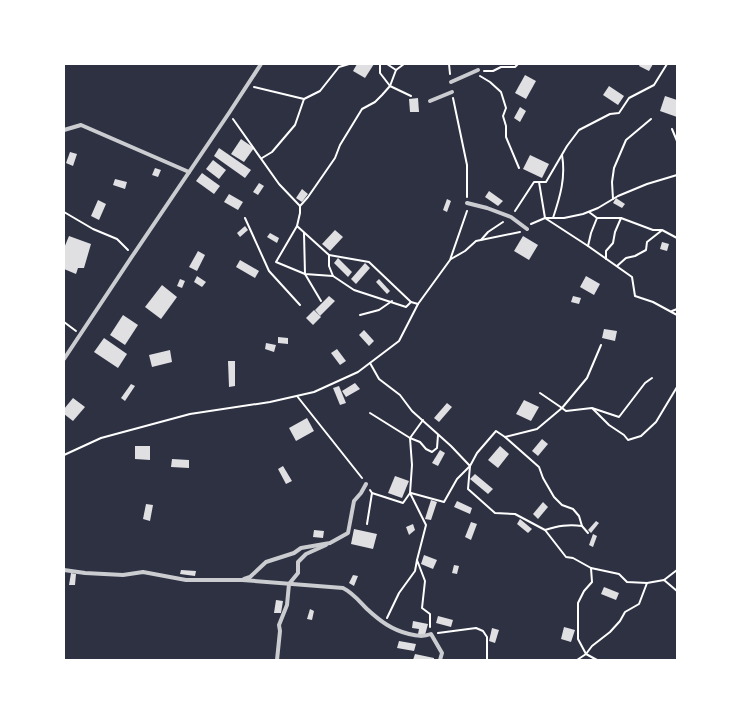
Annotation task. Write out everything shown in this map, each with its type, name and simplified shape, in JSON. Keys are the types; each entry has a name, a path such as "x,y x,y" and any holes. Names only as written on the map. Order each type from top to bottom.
{"street":[{"path":"64,359 229,113 260,64"},
{"path":"451,82 478,70"},
{"path":"430,101 452,92"},
{"path":"64,130 81,125 189,172"},
{"path":"467,203 487,208 511,217 527,228"},
{"path":"277,660 280,631 279,625 287,605 289,584 298,573 298,562 306,554 348,533 354,501 366,484"},
{"path":"242,580 250,577 266,562 294,553 301,548 330,543"},
{"path":"64,570 85,573 123,575 143,572 186,580 242,580 343,588 351,593 384,624 400,632 418,636 431,634 442,653 440,660"}],"path":[{"path":"247,85 304,99 320,91 339,67 349,64"},
{"path":"380,64 380,73 390,86 411,96"},
{"path":"387,64 396,70"},
{"path":"334,276 305,274 276,262 297,226 300,206 335,158 340,145 362,109 375,102 382,96 390,86 396,70 404,64"},
{"path":"449,64 451,82"},
{"path":"518,64 515,67 501,67 493,71 478,70 478,75 490,82 501,92 506,108 503,116 506,126 506,137 519,168"},
{"path":"481,240 488,232 511,217 534,182 546,182 562,154 579,130 610,114 619,113 629,98 654,85 667,64"},
{"path":"64,455 101,438 190,414 270,402 314,392 358,372 399,341 418,304 450,260 467,211 467,165 452,92"},
{"path":"262,158 272,152 295,125 304,99"},
{"path":"229,113 279,184 300,206"},
{"path":"613,199 612,182 614,168 626,140 651,119"},
{"path":"672,129 677,141"},
{"path":"553,218 562,193 564,172 562,154"},
{"path":"450,260 465,251 476,241 512,235 525,231 529,225 545,218 564,218 589,212 613,199 647,184 677,175"},
{"path":"539,182 545,218 632,277 635,296 653,302 677,315"},
{"path":"64,212 93,229 117,240 133,254"},
{"path":"589,212 598,218 620,218 653,230 662,230 677,238"},
{"path":"246,218 268,271 300,305"},
{"path":"588,246 590,233 598,218"},
{"path":"606,259 606,251 613,243 620,218"},
{"path":"297,226 329,255 369,262 411,302 418,304"},
{"path":"617,266 626,258 635,256 646,250 647,242 662,230"},
{"path":"304,233 305,274 321,301"},
{"path":"329,255 328,266 334,276 354,290 392,301 406,307 411,302"},
{"path":"360,315 379,310 392,301"},
{"path":"670,311 677,309"},
{"path":"64,322 80,334"},
{"path":"505,437 537,429 562,408 587,378 601,345"},
{"path":"370,363 379,379 400,395 412,412 451,446 470,466 468,490 495,513 515,514 545,530 566,557 573,558 591,568 619,574 627,582 647,583 664,580 677,570"},
{"path":"540,393 566,411 592,408 619,417 645,383 652,378"},
{"path":"592,408 609,425 624,435 628,440 642,436 656,422 677,387"},
{"path":"297,396 372,493 403,503 410,493"},
{"path":"370,413 410,438 420,442 426,450 432,452 437,448 438,435"},
{"path":"384,624 399,593 415,571 426,525 410,493 412,465 410,438 423,420"},
{"path":"410,493 444,502 458,478 470,466 477,453 496,431 539,467 543,478 554,497 562,505 573,509 579,516 582,526 588,533"},
{"path":"367,524 372,493"},
{"path":"545,530 563,524 582,526"},
{"path":"417,560 425,581 422,608 430,614 431,634 476,628 483,631 487,637 488,660"},
{"path":"591,568 592,582 584,591 578,603 578,639 586,654 597,660"},
{"path":"664,580 677,591"},
{"path":"577,660 586,654 592,646 610,632 620,621 625,612 639,604 647,583"}],"building":[{"path":"357,64 374,64 365,78 353,71"},
{"path":"640,64 653,64 649,71 639,66"},
{"path":"525,75 536,81 526,99 515,93"},
{"path":"609,86 624,96 618,105 603,95"},
{"path":"665,96 677,100 677,117 660,111"},
{"path":"418,98 419,112 410,112 409,99"},
{"path":"520,107 526,111 520,122 514,118"},
{"path":"241,139 254,148 244,162 231,154"},
{"path":"219,148 251,170 245,178 214,156"},
{"path":"70,152 77,154 73,166 66,163"},
{"path":"530,155 549,164 542,178 523,169"},
{"path":"213,160 226,170 219,179 206,169"},
{"path":"155,168 161,170 158,177 152,175"},
{"path":"202,173 220,186 214,194 196,181"},
{"path":"115,179 127,182 125,189 113,185"},
{"path":"259,183 264,186 258,195 253,192"},
{"path":"302,189 308,194 302,202 296,198"},
{"path":"489,191 503,201 498,206 485,197"},
{"path":"229,194 243,202 238,210 224,202"},
{"path":"616,198 625,204 622,208 613,203"},
{"path":"447,199 451,201 447,212 443,210"},
{"path":"98,200 106,204 99,220 91,216"},
{"path":"245,226 248,230 240,237 237,233"},
{"path":"335,230 343,237 330,251 322,244"},
{"path":"270,233 279,238 277,243 267,237"},
{"path":"69,236 91,244 84,268 78,268 76,274 64,269 64,248"},
{"path":"523,236 538,245 529,260 514,251"},
{"path":"662,242 669,244 667,251 660,249"},
{"path":"198,251 205,255 197,271 189,267"},
{"path":"338,258 352,272 348,277 334,263"},
{"path":"240,260 259,271 255,278 236,267"},
{"path":"365,263 370,268 356,284 351,279"},
{"path":"197,276 206,282 202,287 194,282"},
{"path":"586,276 600,284 594,295 580,287"},
{"path":"180,279 185,281 182,288 177,286"},
{"path":"379,279 390,291 387,294 376,282"},
{"path":"162,285 177,297 161,319 145,307"},
{"path":"329,296 335,301 320,316 315,310"},
{"path":"573,296 581,298 579,304 571,302"},
{"path":"314,310 321,317 313,325 306,318"},
{"path":"123,315 138,325 125,345 110,335"},
{"path":"604,329 617,331 615,341 602,338"},
{"path":"364,330 374,341 369,346 359,335"},
{"path":"278,337 288,338 288,344 278,343"},
{"path":"104,338 127,354 118,368 94,352"},
{"path":"266,343 276,345 274,352 265,349"},
{"path":"337,349 346,361 340,365 331,353"},
{"path":"170,350 172,362 152,367 149,355"},
{"path":"228,361 235,361 235,386 229,387"},
{"path":"355,383 360,389 346,397 342,391"},
{"path":"131,384 135,386 125,401 121,398"},
{"path":"339,386 346,403 340,405 333,388"},
{"path":"73,398 85,407 73,421 64,414 64,409"},
{"path":"524,400 539,407 531,421 516,414"},
{"path":"447,403 452,407 439,422 434,418"},
{"path":"307,418 314,431 296,441 289,428"},
{"path":"542,439 548,444 538,456 532,451"},
{"path":"135,446 150,446 150,460 135,459"},
{"path":"500,446 509,454 498,468 488,460"},
{"path":"440,450 445,453 438,466 432,463"},
{"path":"172,459 189,460 189,468 171,467"},
{"path":"283,466 292,481 286,484 278,469"},
{"path":"475,474 493,489 488,494 470,479"},
{"path":"395,476 409,481 402,498 388,493"},
{"path":"431,500 437,502 431,520 425,519"},
{"path":"457,501 472,508 470,514 454,507"},
{"path":"543,502 548,507 538,519 533,514"},
{"path":"146,504 153,505 150,521 143,519"},
{"path":"520,519 532,529 528,533 517,524"},
{"path":"596,521 599,523 591,533 588,530"},
{"path":"471,522 477,524 471,540 465,537"},
{"path":"413,524 415,530 409,535 406,527"},
{"path":"354,529 377,534 373,549 351,544"},
{"path":"314,530 324,531 323,538 313,537"},
{"path":"593,534 597,536 593,547 589,545"},
{"path":"424,555 437,560 433,569 421,564"},
{"path":"454,565 459,566 457,574 452,573"},
{"path":"181,570 196,571 195,576 180,574"},
{"path":"71,573 76,574 75,585 69,585"},
{"path":"353,575 358,576 354,586 349,583"},
{"path":"604,587 619,593 616,600 601,594"},
{"path":"276,600 283,601 281,613 274,613"},
{"path":"310,609 314,611 312,620 307,619"},
{"path":"438,616 453,620 451,627 436,623"},
{"path":"413,621 428,624 425,635 418,634 419,629 412,628"},
{"path":"564,627 575,630 571,642 561,639"},
{"path":"492,628 499,630 495,643 489,641"},
{"path":"399,641 416,644 414,651 397,648"},
{"path":"415,654 434,658 434,660 413,660"}]}
